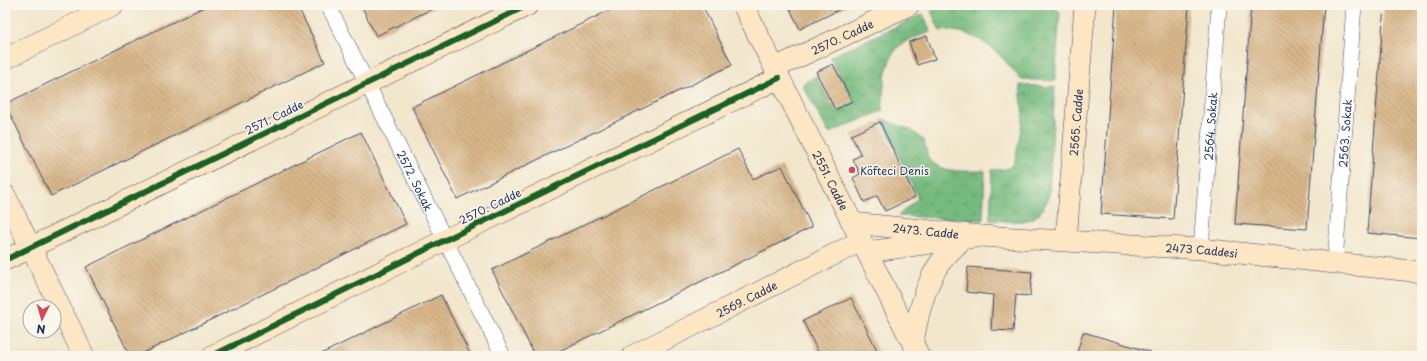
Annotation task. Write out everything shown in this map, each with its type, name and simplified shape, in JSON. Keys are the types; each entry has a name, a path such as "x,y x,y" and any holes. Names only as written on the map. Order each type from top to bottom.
{"street":[{"path":"5,59 113,5"},
{"name":"2572. Sokak","path":"328,5 502,356"},
{"name":"2571. Cadde","path":"5,260 528,5"},
{"name":"2551. Cadde","path":"743,5 916,350"},
{"name":"2570. Cadde","path":"212,356 777,73 909,5"},
{"name":"2564. Sokak","path":"1201,248 1219,5"},
{"name":"2563. Sokak","path":"1335,262 1354,5"},
{"name":"2565. Cadde","path":"1066,240 1082,7"},
{"path":"5,195 84,356"},
{"name":"2473. Cadde","path":"852,223 972,237"},
{"name":"2473 Caddesi","path":"972,237 1066,240 1201,248 1422,272"},
{"name":"2473. Cadde","path":"864,247 972,237"},
{"name":"2473. Cadde","path":"916,350 921,306 936,269 944,258 972,237"},
{"name":"2569. Cadde","path":"632,356 864,247"}],"green space":[{"path":"943,5 1052,5 1060,12 1055,81 1020,79 1004,60 986,44 964,33 940,31 931,11"},
{"path":"923,14 931,32 905,42 896,50 891,58 884,84 882,111 829,133 803,86 804,83 816,76 835,112 854,102 830,57"},
{"path":"1020,85 1055,87 1049,194 1040,213 1034,217 1019,221 990,220 992,170 1008,168 1015,161 1023,117"},
{"path":"882,119 911,130 924,140 928,158 939,167 962,171 985,171 983,220 898,216 918,198"}],"building":[{"path":"208,5 297,5 325,62 51,196 5,104"},
{"path":"361,5 440,5 376,36"},
{"path":"620,5 702,5 732,65 457,199 412,107"},
{"path":"788,5 849,5 800,29"},
{"path":"1116,5 1189,5 1173,219 1101,214"},
{"path":"1251,5 1324,5 1307,229 1235,224"},
{"path":"1384,5 1422,5 1422,238 1367,233"},
{"path":"927,36 935,59 917,65 909,42"},
{"path":"833,64 852,101 835,110 816,72"},
{"path":"880,122 915,197 885,211 877,196 864,202 853,178 860,174 853,159 861,155 851,135"},
{"path":"361,132 406,224 137,356 130,356 86,267"},
{"path":"738,149 753,179 782,166 812,227 549,356 535,356 492,270"},
{"path":"968,267 1032,272 1030,296 1016,295 1013,331 991,330 993,295 966,292"},
{"path":"441,295 471,356 317,356 382,324"},
{"path":"851,298 880,356 820,356 803,321"},
{"path":"1083,332 1151,352 1150,356 1076,356"}],"cycle path":[{"path":"5,260 528,5"},
{"path":"212,356 445,240 779,78"}],"place":[{"name":"Köfteci Denis","path":"852,170"}]}
